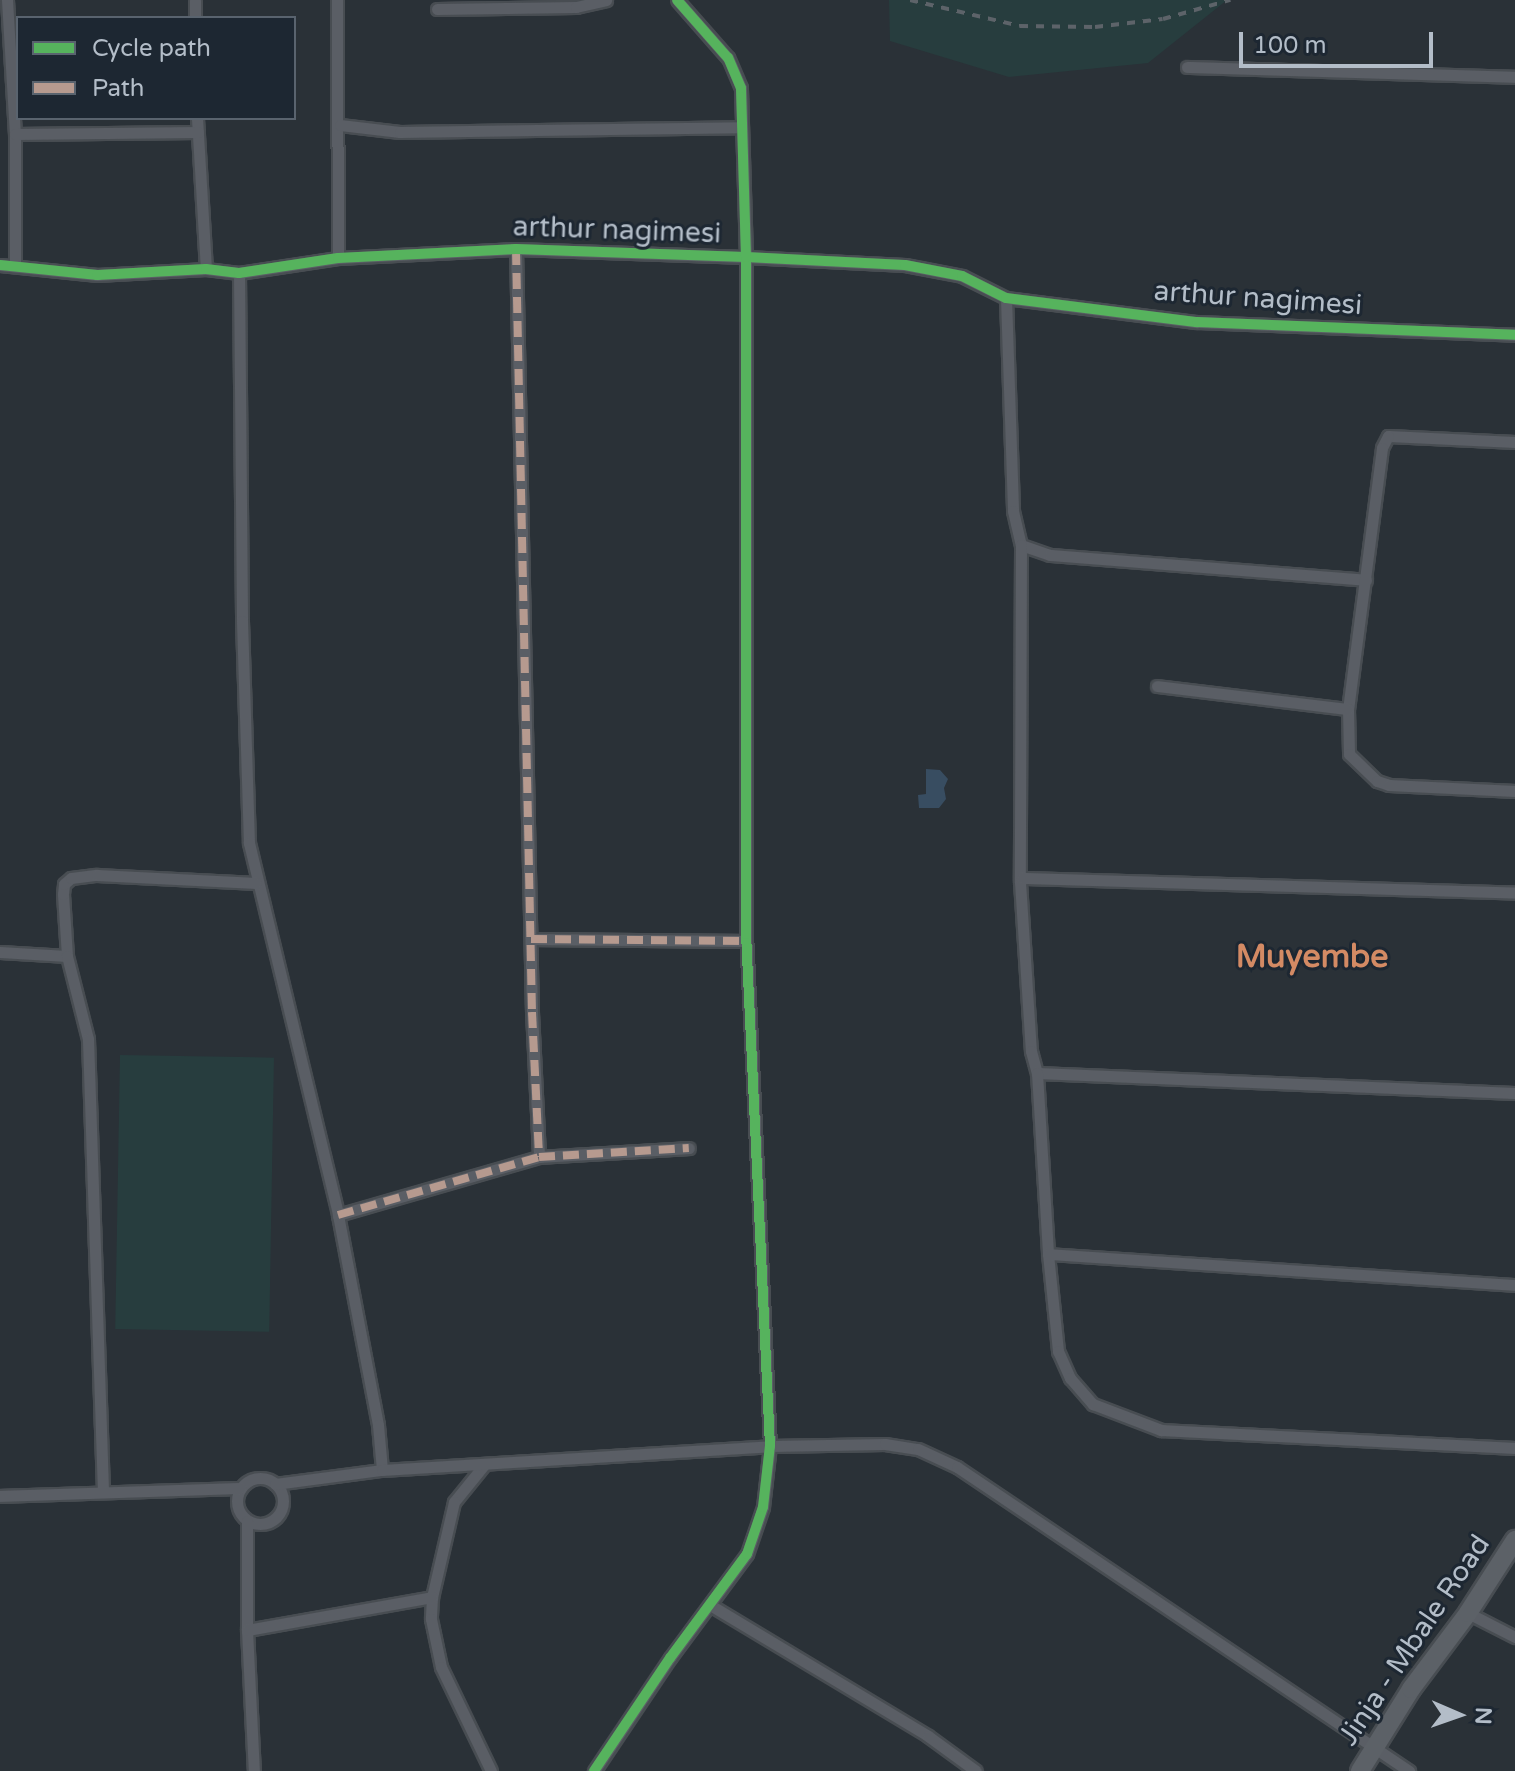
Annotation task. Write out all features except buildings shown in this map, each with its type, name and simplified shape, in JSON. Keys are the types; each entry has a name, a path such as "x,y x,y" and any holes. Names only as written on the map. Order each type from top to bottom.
{"main road":[{"name":"Jinja - Mbale Road","path":"1360,1771 1411,1689 1468,1613 1515,1540"}],"street":[{"path":"7,0 15,134 15,264"},
{"path":"337,0 340,125 338,258"},
{"path":"437,9 576,7 606,0"},
{"path":"594,1771 670,1658 712,1606 756,1534 767,1485 770,1446 746,941 746,257 742,127 737,72 677,0"},
{"path":"1187,67 1327,68 1515,77"},
{"path":"197,120 206,269"},
{"path":"340,125 400,132 742,127"},
{"path":"15,134 198,132"},
{"path":"516,249 531,939 539,1157"},
{"name":"arthur nagimesi","path":"0,265 15,264 97,275 206,269 239,273 338,258 516,249 746,257 905,265 962,276 1006,298 1197,322 1515,335"},
{"path":"239,273 245,805 256,883 338,1215 379,1434 382,1470"},
{"path":"1006,298 1013,511 1021,545 1022,878 1031,1051 1037,1073 1048,1254 1058,1351 1070,1378 1093,1404 1161,1430 1515,1448"},
{"path":"1515,442 1388,436 1382,448 1348,709 1349,754 1353,762 1377,781 1515,791"},
{"path":"1021,545 1050,555 1366,580"},
{"path":"1157,686 1348,709"},
{"path":"103,1491 88,1039 67,956 64,884 71,878 97,875 256,883"},
{"path":"1022,878 1515,893"},
{"path":"531,939 746,941"},
{"path":"0,952 67,956"},
{"path":"1037,1073 1515,1093"},
{"path":"338,1215 539,1157 689,1148"},
{"path":"1048,1254 1515,1285"},
{"path":"0,1496 241,1488 253,1479 275,1484 382,1470 770,1446 885,1444 918,1449 957,1467 1409,1771"},
{"path":"484,1465 454,1502 432,1597 433,1632 441,1667 491,1771"},
{"path":"247,1521 262,1524 276,1518 283,1505 275,1484"},
{"path":"241,1488 237,1502 247,1521 247,1630 254,1771"},
{"path":"247,1630 432,1597"},
{"path":"712,1606 928,1736 976,1771"},
{"path":"1468,1613 1515,1637"}],"green space":[{"path":"889,0 1227,0 1148,63 1009,77 890,41"},
{"path":"120,1055 274,1058 269,1332 115,1329"}],"water":[{"path":"926,769 940,770 948,779 944,788 946,799 939,808 919,808 918,795 926,794"}],"railway":[{"path":"910,0 1020,26 1095,27 1163,19 1230,0"}],"marked path":[{"path":"516,249 532,1012 539,1157"},
{"path":"531,939 746,941"},
{"path":"338,1215 539,1157 689,1148"}],"cycle path":[{"path":"594,1771 670,1658 747,1554 763,1507 770,1446 746,934 746,257 741,88 728,58 677,0"},
{"path":"0,265 97,275 206,269 239,273 338,258 516,249 746,257 905,265 962,276 1006,298 1197,322 1515,335"}],"district":[{"name":"Muyembe","path":"1312,957"}]}
